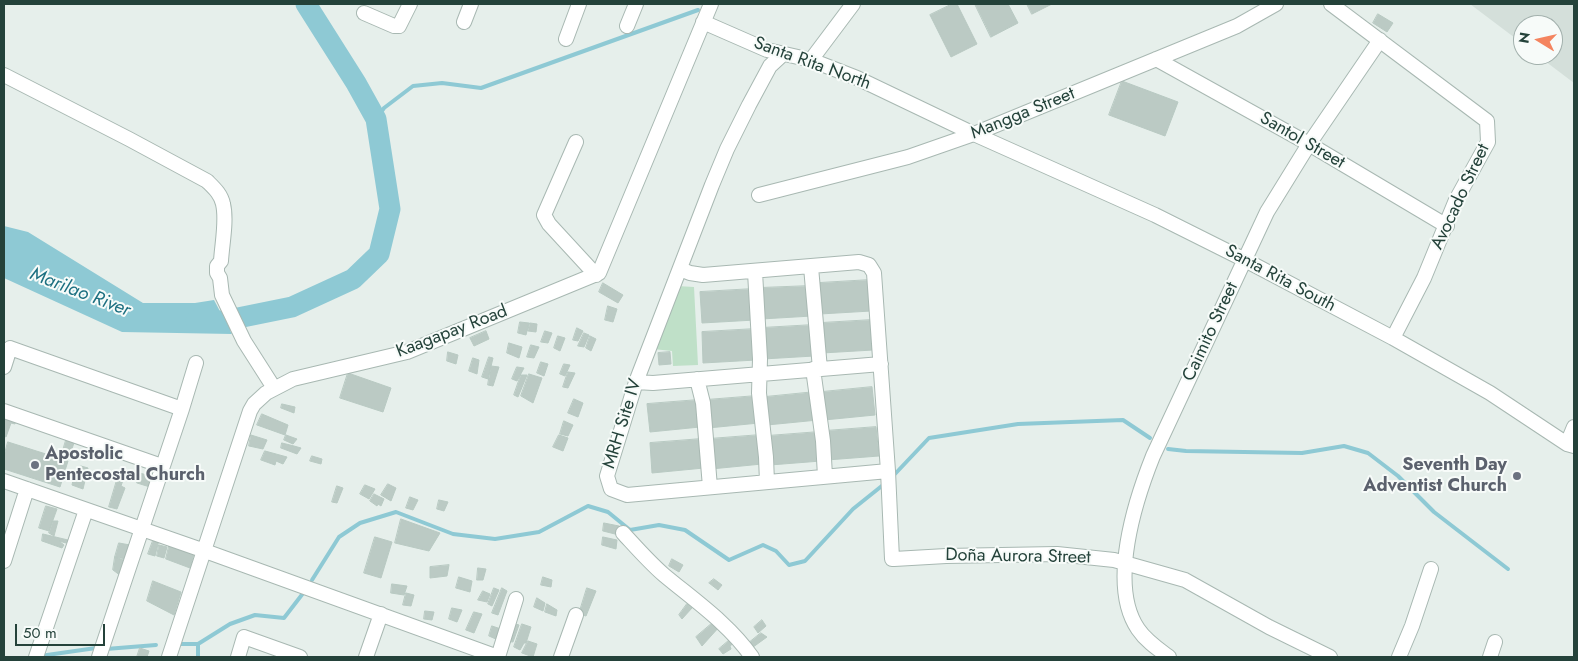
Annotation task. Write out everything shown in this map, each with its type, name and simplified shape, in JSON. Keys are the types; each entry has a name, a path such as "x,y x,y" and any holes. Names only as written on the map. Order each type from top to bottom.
{"street":[{"path":"364,13 394,26 399,26 410,4"},
{"path":"464,22 471,4"},
{"path":"566,39 579,4"},
{"path":"627,26 636,4"},
{"path":"576,142 544,215 549,224 596,276 601,269 710,4"},
{"path":"811,60 853,4"},
{"name":"Mangga Street","path":"759,194 908,157 974,134 1237,26 1276,4"},
{"name":"Avocado Street","path":"1331,4 1487,121 1488,142 1456,200 1447,226 1424,278 1393,338"},
{"name":"Santa Rita North","path":"703,22 767,50 811,60 857,78 974,134"},
{"name":"Caimito Street","path":"1169,657 1139,631 1133,620 1126,596 1124,580 1125,563 1141,485 1267,212 1309,144 1380,40"},
{"name":"MRH Site IV","path":"783,54 770,66 728,148 636,382 607,476 611,489 626,494 888,471"},
{"name":"Santol Street","path":"1156,59 1309,144 1447,226"},
{"path":"4,75 120,134 207,181 217,190 223,203 221,261 224,273 220,278 222,295 244,341 274,388"},
{"name":"Santa Rita South","path":"974,134 1155,215 1245,260 1393,338 1490,393 1571,445"},
{"path":"680,269 703,276 859,262 869,265 874,273 888,471"},
{"path":"811,267 816,369 826,476"},
{"path":"754,272 759,393 767,482"},
{"name":"Kaagapay Road","path":"169,657 250,411 260,398 274,388 293,379 407,352 596,276"},
{"path":"4,367 10,348 182,409"},
{"path":"99,657 143,529 196,363"},
{"path":"636,382 653,383 881,364"},
{"path":"697,379 703,403 710,487"},
{"path":"4,410 162,466"},
{"path":"1571,445 1574,427"},
{"name":"Doña Aurora Street","path":"888,471 893,559 1057,554 1125,563 1185,580 1301,644 1330,657"},
{"path":"4,481 205,550 498,657 516,598"},
{"path":"4,561 27,489"},
{"path":"36,657 86,510"},
{"path":"623,533 662,573 721,623 752,657"},
{"path":"1398,657 1412,626 1432,569"},
{"path":"366,657 382,614"},
{"path":"561,657 576,615"},
{"path":"238,657 244,637 300,657"},
{"path":"1490,657 1495,642"}],"shaded area":[{"path":"1470,4 1574,4 1574,83 1550,65 1563,65 1563,15 1513,15 1513,36"}],"green space":[{"path":"677,286 694,287 698,365 673,366 672,351 653,349"}],"water":[{"path":"4,226 28,232 143,303 195,303 214,300 232,334 122,332 4,278"}],"building":[{"path":"952,4 957,4 977,44 951,57 930,15"},
{"path":"975,4 1008,4 1018,23 991,37"},
{"path":"1027,4 1052,4 1032,14"},
{"path":"1378,14 1393,23 1387,32 1373,23"},
{"path":"1122,81 1178,102 1165,136 1109,115"},
{"path":"870,280 871,311 820,314 819,283"},
{"path":"603,283 623,295 618,303 599,292"},
{"path":"810,286 812,316 761,319 759,288"},
{"path":"753,289 755,320 702,323 700,292"},
{"path":"608,306 617,309 613,322 605,320"},
{"path":"872,320 873,350 822,353 821,323"},
{"path":"520,322 529,323 526,335 518,333"},
{"path":"530,323 537,324 536,332 528,331"},
{"path":"813,325 814,356 763,359 761,328"},
{"path":"577,328 583,331 578,341 573,340"},
{"path":"755,329 756,360 703,363 702,332"},
{"path":"486,331 489,339 474,346 470,338"},
{"path":"545,331 552,333 548,343 541,342"},
{"path":"584,333 589,335 584,347 578,346"},
{"path":"558,336 565,338 560,351 554,348"},
{"path":"590,336 596,339 591,351 586,348"},
{"path":"509,343 522,347 519,358 507,353"},
{"path":"531,345 539,347 534,358 527,357"},
{"path":"448,352 458,355 456,364 447,361"},
{"path":"670,352 671,364 659,365 658,353"},
{"path":"489,357 493,358 488,379 482,377"},
{"path":"473,358 479,360 477,374 469,371"},
{"path":"541,362 548,364 544,376 537,373"},
{"path":"564,364 570,365 565,376 560,374"},
{"path":"491,366 499,367 493,386 488,385"},
{"path":"517,367 524,368 517,381 512,379"},
{"path":"568,372 575,373 568,388 563,387"},
{"path":"348,373 391,388 383,412 340,398"},
{"path":"529,374 542,378 533,403 521,396"},
{"path":"521,375 527,375 518,397 514,395"},
{"path":"872,387 875,415 824,420 822,392"},
{"path":"815,392 818,420 767,425 765,397"},
{"path":"756,396 759,423 708,428 706,400"},
{"path":"574,399 583,403 578,417 568,413"},
{"path":"698,400 700,427 650,432 647,404"},
{"path":"282,404 295,407 294,413 281,408"},
{"path":"262,414 288,425 285,435 257,425"},
{"path":"6,417 16,419 15,424 11,423 6,437 4,436 4,422"},
{"path":"564,421 573,425 568,436 560,434"},
{"path":"876,427 879,456 827,460 825,431"},
{"path":"819,432 821,461 770,465 767,436"},
{"path":"251,435 267,440 263,449 249,446"},
{"path":"286,435 297,439 293,444 284,440"},
{"path":"559,435 568,438 563,451 553,447"},
{"path":"760,435 762,464 711,469 709,439"},
{"path":"67,437 75,440 68,460 61,457"},
{"path":"701,439 704,468 652,473 650,443"},
{"name":"Apostolic Pentecostal Church","path":"8,442 68,461 60,487 4,469 4,456"},
{"path":"282,443 301,448 297,454 281,448"},
{"path":"265,451 287,457 283,464 276,461 275,465 261,460"},
{"path":"312,456 322,459 321,464 310,461"},
{"path":"81,466 88,468 83,489 72,485 75,470 79,472"},
{"path":"140,473 153,477 150,487 137,483"},
{"path":"117,480 123,480 121,486 125,488 117,509 109,507"},
{"path":"388,484 396,488 391,501 381,495"},
{"path":"365,485 375,489 369,499 360,494"},
{"path":"337,486 343,488 337,503 332,502"},
{"path":"374,494 384,499 381,506 378,504 377,506 370,501"},
{"path":"410,497 418,500 413,510 406,508"},
{"path":"439,500 448,502 444,511 437,509"},
{"path":"46,506 57,509 49,531 39,528"},
{"path":"401,519 440,533 429,551 395,543"},
{"path":"53,521 58,521 54,536 49,533"},
{"path":"604,523 619,526 619,535 603,531"},
{"path":"43,534 68,540 66,543 59,541 64,545 62,548 42,541"},
{"path":"375,537 392,542 381,578 364,573"},
{"path":"603,537 617,540 616,549 602,545"},
{"path":"154,538 159,540 155,556 148,554"},
{"path":"170,542 195,550 190,568 166,559"},
{"path":"119,543 130,545 126,559 115,557"},
{"path":"159,545 167,547 164,558 157,556"},
{"path":"115,557 126,561 121,576 113,570"},
{"path":"672,559 683,565 679,572 669,566"},
{"path":"449,565 447,576 430,578 430,567"},
{"path":"478,568 486,569 483,580 477,580"},
{"path":"459,577 472,581 470,592 456,588"},
{"path":"543,577 552,580 551,587 541,585"},
{"path":"714,579 722,585 718,590 709,583"},
{"path":"153,581 181,592 174,615 147,601"},
{"path":"392,584 407,586 404,595 391,593"},
{"path":"494,588 499,590 492,606 488,604"},
{"path":"502,588 507,591 498,615 492,613"},
{"path":"587,588 596,591 586,616 579,614"},
{"path":"483,591 490,594 487,602 478,600"},
{"path":"406,593 414,595 411,606 403,605"},
{"path":"537,598 545,603 543,611 534,607"},
{"path":"547,604 557,610 556,616 545,612"},
{"path":"687,604 692,608 682,619 679,615"},
{"path":"452,608 462,610 457,622 449,619"},
{"path":"425,611 434,612 432,620 424,619"},
{"path":"474,612 482,614 474,633 466,630"},
{"path":"716,620 720,626 702,646 696,637"},
{"path":"762,620 766,626 758,633 754,627"},
{"path":"510,622 519,625 513,642 503,641"},
{"path":"522,624 531,627 526,643 524,643 520,650 514,647"},
{"path":"492,626 501,629 498,640 489,636"},
{"path":"761,633 767,637 749,650 745,646"},
{"path":"732,638 735,642 730,646 731,649 723,654 719,649"},
{"path":"528,641 537,644 533,657 522,653"},
{"path":"140,648 149,651 147,657 137,657"}],"waterway":[{"name":"Marilao River","path":"196,321 223,321 292,307 353,279 379,254 390,209 376,119 356,83 306,4"},
{"path":"376,119 384,108 413,86 442,83 481,88 698,10"},
{"path":"894,475 929,438 1018,424 1123,420 1150,438"},
{"path":"1168,449 1302,453 1344,446 1368,453 1398,476 1434,512 1508,569"},
{"path":"312,580 339,537 360,523 396,512 453,534 495,539 539,532 588,506 608,512 630,530 659,525 685,530 729,560 763,545 776,551 789,565 805,561 853,509 883,485"},
{"path":"180,644 198,644 230,624 255,615 284,618 304,592"},
{"path":"198,644 198,657"},
{"path":"106,649 156,645"},
{"path":"40,656 96,648"}],"place":[{"name":"Apostolic Pentecostal Church","path":"35,465"},
{"name":"Seventh Day Adventist Church","path":"1517,476"}]}
